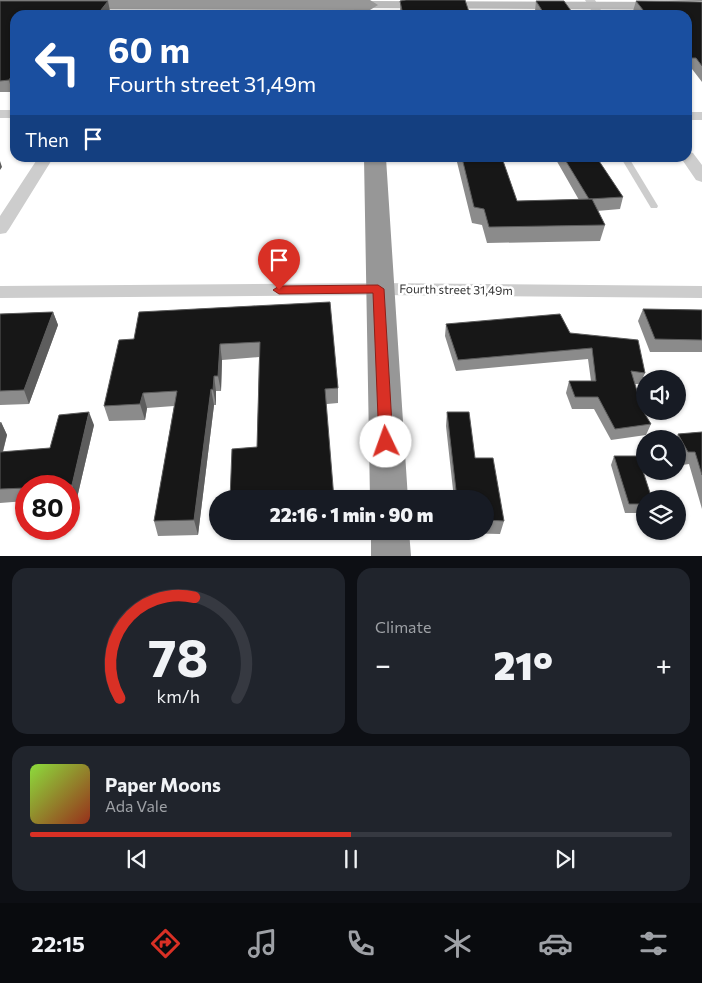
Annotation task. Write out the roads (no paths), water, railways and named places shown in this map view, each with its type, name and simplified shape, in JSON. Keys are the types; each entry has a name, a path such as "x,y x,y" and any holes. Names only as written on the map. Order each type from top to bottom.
{"highway":[{"path":"222,0 273,0"},
{"path":"0,4 371,6"},
{"path":"375,162 378,289 389,490"},
{"path":"391,540 392,556"}],"main road":[{"path":"371,6 702,6"}],"street":[{"path":"0,229 42,162"},
{"path":"692,162 702,177"},
{"name":"Fourth street 31,49m","path":"0,292 378,289 702,292"}],"lane":[{"path":"627,162 654,206"}]}
